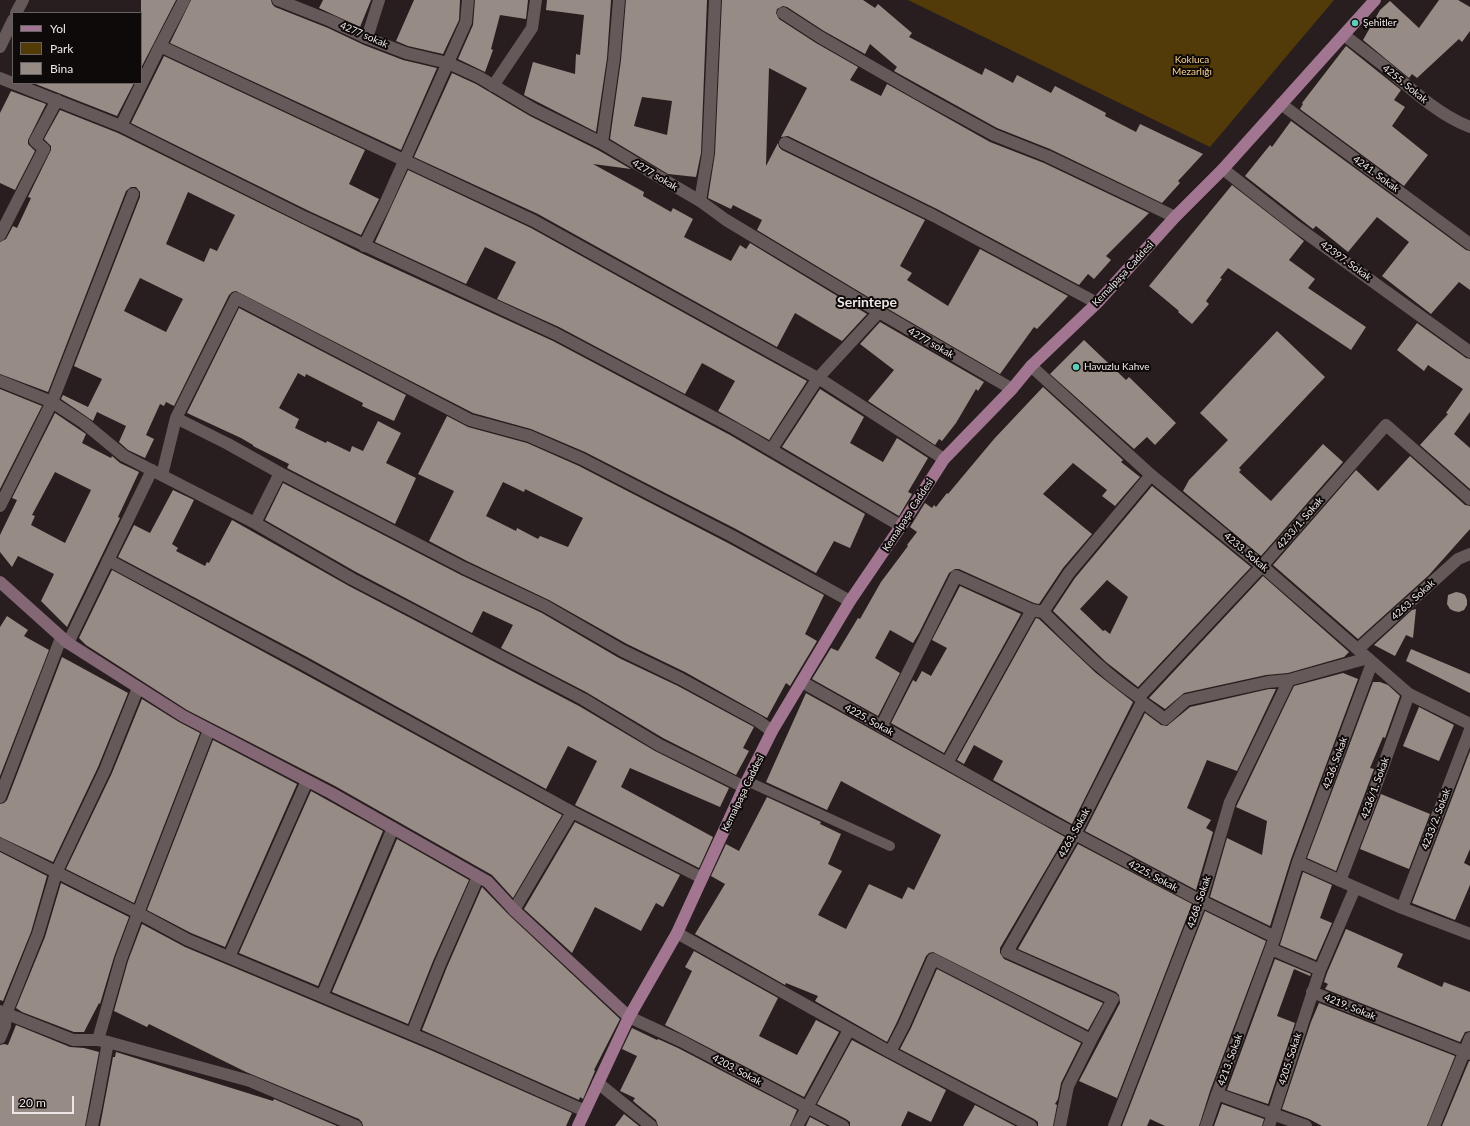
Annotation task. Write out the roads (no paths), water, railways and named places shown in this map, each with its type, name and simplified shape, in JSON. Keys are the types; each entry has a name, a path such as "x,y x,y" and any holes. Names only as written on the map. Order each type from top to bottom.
{"main road":[{"name":"Kemalpaşa Caddesi","path":"578,1126 629,1017 677,933 772,731 850,601 944,459 1012,389 1031,366 1097,303 1175,217 1223,169 1375,0"},
{"path":"0,584 64,640 183,716 307,781 488,882 514,910 629,1017"}],"street":[{"path":"17,12 23,0"},
{"path":"142,83 184,0"},
{"name":"4277 sokak","path":"278,0 302,5 367,38 406,53 448,63 479,77 533,109 602,143 700,201 726,220 879,312 1012,389"},
{"path":"367,38 379,0"},
{"path":"364,246 466,22 468,0"},
{"path":"493,86 532,28 536,0"},
{"path":"602,143 614,59 619,0"},
{"path":"700,201 708,154 715,0"},
{"path":"783,13 833,45 994,135 1048,156 1175,217"},
{"path":"0,47 12,22"},
{"name":"4255. Sokak","path":"1344,35 1382,64 1417,95 1456,122 1470,127"},
{"path":"160,46 534,221 818,378 944,459"},
{"path":"0,78 12,83"},
{"path":"15,84 121,126 364,246 556,334 734,428 901,526"},
{"path":"121,126 141,84"},
{"path":"0,235 44,148 35,141 56,100"},
{"name":"4241. Sokak","path":"1282,104 1470,244"},
{"path":"1456,122 1470,133"},
{"path":"785,142 934,216 1097,303"},
{"name":"42397. Sokak","path":"1223,169 1294,224 1470,352"},
{"path":"0,506 52,402 133,194"},
{"path":"0,797 64,640 157,473 176,418 236,298 470,420 529,436 582,459 673,505 850,601"},
{"path":"770,450 818,378 879,312"},
{"name":"4233. Sokak","path":"1031,366 1151,475 1262,566 1409,694 1470,724"},
{"path":"0,381 52,402 84,423 124,456 255,523 352,578 583,699 659,745 746,784"},
{"path":"176,418 464,568 545,606 623,651 681,679 758,721 772,731"},
{"name":"4233/1. Sokak","path":"1141,700 1262,566 1386,425 1470,499"},
{"path":"255,523 280,473"},
{"path":"947,763 1037,611 1151,475"},
{"name":"4263. Sokak","path":"1358,649 1458,559 1470,554"},
{"path":"108,560 303,664 572,812 702,878"},
{"path":"881,727 956,576 1037,611 1121,685 1165,719 1186,700 1268,682 1288,680 1370,661"},
{"name":"4236. Sokak","path":"1298,862 1370,661"},
{"name":"4268. Sokak","path":"1114,1126 1201,901 1230,802 1288,680"},
{"name":"4225. Sokak","path":"802,682 1075,834 1201,901 1275,937"},
{"path":"0,1038 5,1026 3,1013 38,934 56,872 105,770 138,688"},
{"name":"4236/1. Sokak","path":"1340,881 1409,694"},
{"name":"4263. Sokak","path":"1060,1126 1068,1086 1113,999 1007,952 1075,834 1141,700"},
{"path":"92,1126 98,1102 103,1041 121,959 210,730"},
{"name":"4233/2. Sokak","path":"1402,908 1470,730"},
{"path":"229,957 307,781"},
{"path":"514,910 572,812"},
{"path":"322,996 393,828"},
{"path":"0,844 138,913 188,940 412,1034 585,1111"},
{"path":"1275,937 1298,862 1402,908 1470,934"},
{"path":"412,1034 440,964 478,877"},
{"name":"4219. Sokak","path":"1355,888 1312,992 1467,1053"},
{"path":"677,933 849,1030 1030,1126"},
{"name":"4213. Sokak","path":"1275,937 1217,1094 1306,1126"},
{"path":"1271,949 1320,970"},
{"path":"890,1052 904,1025 933,959 1091,1040"},
{"name":"4205. Sokak","path":"1269,1126 1312,992"},
{"path":"3,1013 73,1040 103,1041 250,1081 356,1126"},
{"name":"4203. Sokak","path":"629,1017 681,1041 843,1126"},
{"path":"797,1126 849,1030"},
{"path":"1434,1126 1467,1053 1470,1038"},
{"path":"598,1083 651,1126"},
{"path":"1206,1126 1217,1094"}],"lane":[{"path":"746,784 890,846"}],"place":[{"name":"Şehitler","path":"1355,23"},
{"name":"Havuzlu Kahve","path":"1076,367"}],"district":[{"name":"Serintepe","path":"867,302"}],"park label":[{"name":"Kokluca Mezarlığı","path":"1192,66"}]}
